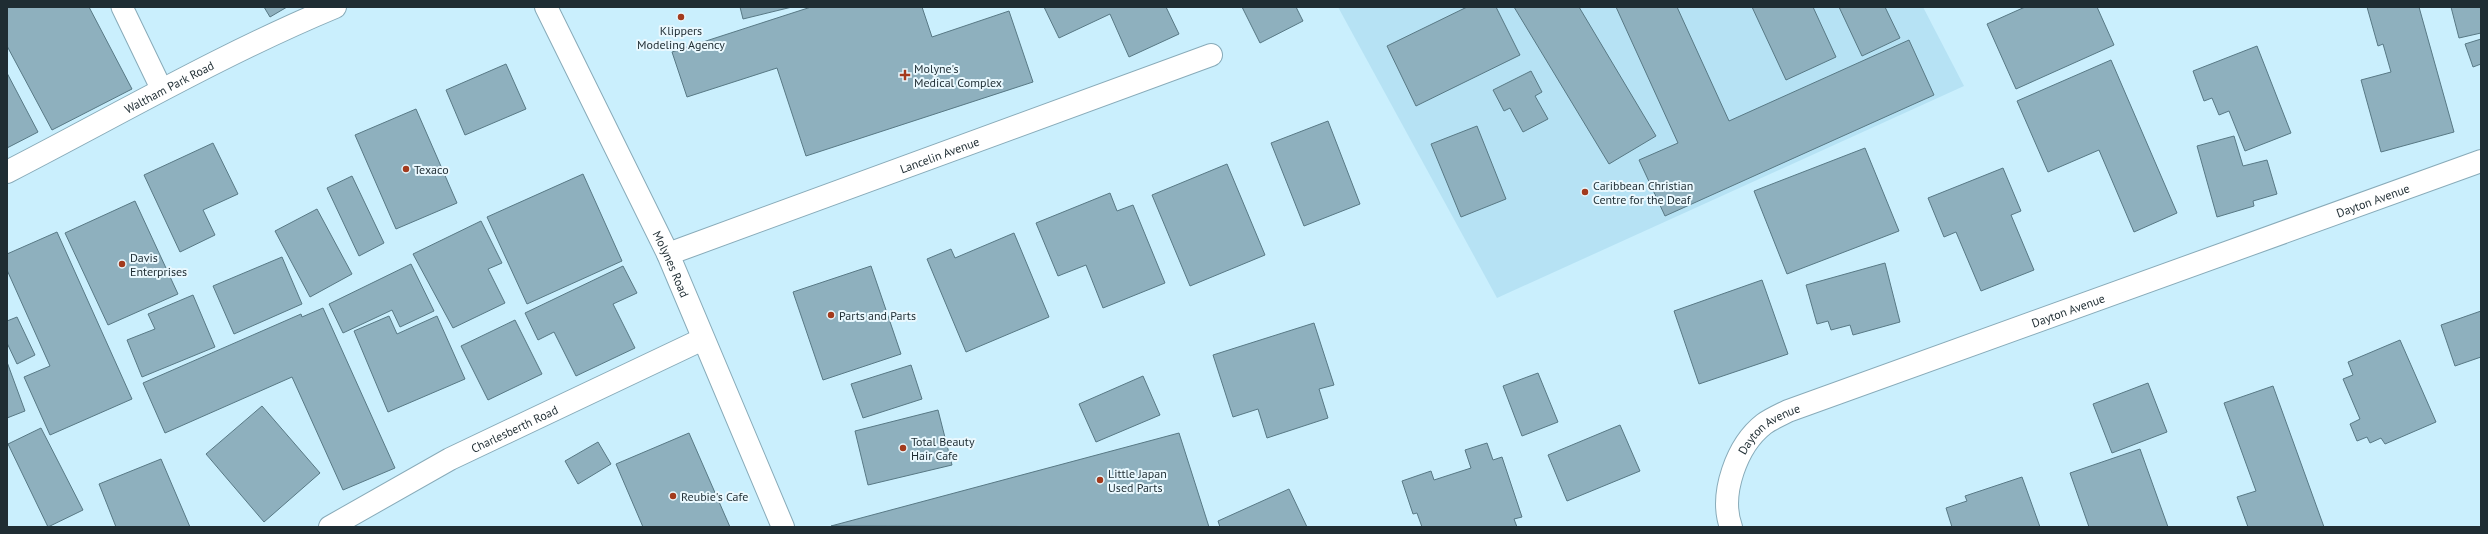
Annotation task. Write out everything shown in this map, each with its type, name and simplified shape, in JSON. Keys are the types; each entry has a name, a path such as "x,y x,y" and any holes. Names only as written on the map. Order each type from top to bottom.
{"street":[{"name":"Waltham Park Road","path":"7,172 162,90 299,22 334,7"},
{"name":"Molynes Road","path":"546,7 668,254 783,527"},
{"name":"Lancelin Avenue","path":"668,254 1211,55"},
{"name":"Dayton Avenue","path":"1731,527 1728,496 1732,469 1745,444 1764,424 1788,411 2481,161"},
{"name":"Charlesberth Road","path":"330,527 450,459 703,339"}],"lane":[{"path":"122,7 162,90"}],"shaded area":[{"name":"Caribbean Christian Centre for the Deaf","path":"1338,7 1923,7 1964,86 1497,298"}],"building":[{"path":"7,7 89,7 132,89 52,130 7,46"},
{"path":"264,7 287,7 270,17"},
{"path":"740,7 792,7 743,19"},
{"name":"Molyne's Medical Complex","path":"811,7 922,7 932,37 1009,11 1033,82 806,156 777,68 687,97 672,52"},
{"path":"1044,7 1166,7 1179,34 1129,57 1110,14 1059,38"},
{"path":"1242,7 1296,7 1303,21 1260,43"},
{"path":"1467,7 1496,7 1520,55 1416,106 1387,46"},
{"path":"1514,7 1579,7 1656,136 1609,164"},
{"path":"1616,7 1677,7 1729,121 1909,40 1934,95 1665,216 1639,160 1678,143"},
{"path":"1752,7 1813,7 1836,57 1786,80"},
{"path":"1839,7 1885,7 1900,38 1862,56"},
{"path":"2025,7 2097,7 2114,45 2016,89 1987,24"},
{"path":"2367,7 2419,7 2454,132 2381,152 2361,80 2391,72 2383,44 2378,46"},
{"path":"2451,7 2481,7 2481,33 2459,38"},
{"path":"2481,39 2481,64 2473,67 2465,44"},
{"path":"2257,46 2291,133 2245,151 2229,111 2219,115 2212,98 2204,101 2193,71"},
{"path":"2111,60 2177,213 2134,232 2099,150 2048,172 2017,101"},
{"name":"Texaco","path":"506,64 526,109 465,135 446,90"},
{"path":"1531,71 1542,92 1535,96 1548,119 1523,132 1510,108 1504,111 1493,90"},
{"path":"7,73 38,132 7,148"},
{"name":"Texaco","path":"416,109 457,203 396,229 355,135"},
{"path":"1328,121 1360,204 1304,226 1271,143"},
{"path":"1477,126 1506,199 1461,217 1431,144"},
{"path":"2234,136 2243,166 2267,160 2277,194 2253,201 2254,206 2217,217 2197,146"},
{"path":"213,143 238,194 203,210 215,235 180,252 144,175"},
{"path":"1865,148 1899,231 1787,274 1754,191"},
{"path":"1227,164 1265,255 1190,286 1152,195"},
{"path":"2003,168 2021,211 2011,215 2034,270 1981,291 1956,232 1944,237 1928,198"},
{"path":"583,174 622,261 527,304 487,217"},
{"path":"352,176 384,243 359,256 327,188"},
{"path":"1110,193 1117,211 1133,205 1165,283 1103,308 1086,265 1058,276 1036,223"},
{"name":"Davis Enterprises","path":"135,201 178,294 108,325 65,233"},
{"path":"317,209 352,274 310,297 275,231"},
{"path":"481,221 502,263 488,269 505,303 453,328 413,254"},
{"path":"57,232 132,399 50,435 24,377 50,366 7,270 7,254"},
{"path":"1014,233 1049,317 966,352 927,259 951,249 955,258"},
{"path":"282,257 302,304 234,334 213,286"},
{"path":"1885,263 1900,322 1853,335 1850,325 1831,330 1828,321 1817,324 1806,285"},
{"path":"411,264 434,311 400,327 392,310 343,333 329,304"},
{"path":"623,266 637,293 613,304 635,348 576,376 554,332 538,340 525,313"},
{"path":"871,266 901,354 823,380 793,292"},
{"path":"1762,280 1788,354 1699,384 1674,311"},
{"path":"193,295 215,347 142,377 127,340 155,329 148,314"},
{"path":"323,308 395,468 343,490 292,377 165,433 143,383 301,314 302,317"},
{"path":"2481,311 2481,357 2455,366 2441,325"},
{"path":"389,316 397,334 437,316 465,379 388,412 354,331"},
{"path":"17,317 35,355 17,364 7,343 7,321"},
{"path":"515,320 542,374 488,400 461,346"},
{"path":"1314,323 1334,385 1319,389 1328,418 1267,438 1258,409 1233,417 1213,355"},
{"path":"2400,340 2436,422 2385,444 2381,438 2370,443 2367,437 2357,441 2350,424 2360,419 2343,379 2353,375 2348,362"},
{"path":"7,362 25,411 7,418"},
{"path":"911,365 922,399 863,418 851,384"},
{"path":"1538,373 1558,422 1522,436 1503,386"},
{"path":"1143,376 1160,415 1096,442 1079,404"},
{"path":"2148,383 2167,432 2112,453 2093,404"},
{"path":"2273,386 2324,527 2248,527 2237,497 2256,491 2224,403"},
{"path":"262,406 320,473 264,522 206,454"},
{"name":"Total Beauty Hair Cafe","path":"938,410 952,465 868,485 855,431"},
{"path":"1620,425 1640,471 1567,501 1548,455"},
{"path":"41,428 83,510 48,527 8,444"},
{"name":"Reubie's Cafe","path":"689,433 730,527 643,527 616,464"},
{"name":"Little Japan Used Parts","path":"1179,433 1209,527 831,526"},
{"path":"598,442 611,464 578,484 565,461"},
{"path":"1487,443 1493,460 1502,457 1522,517 1514,519 1517,527 1422,527 1417,513 1413,514 1402,481 1431,471 1434,480 1471,468 1465,450"},
{"path":"2140,449 2168,527 2089,527 2070,473"},
{"path":"161,459 190,527 116,527 99,484"},
{"path":"2022,477 2040,527 1952,527 1946,508 1967,501 1965,496"},
{"path":"1289,489 1307,527 1220,527 1218,521"}],"place":[{"name":"Klippers Modeling Agency","path":"681,17"},
{"name":"Molyne's Medical Complex","path":"905,75"},
{"name":"Texaco","path":"406,169"},
{"name":"Caribbean Christian Centre for the Deaf","path":"1585,192"},
{"name":"Davis Enterprises","path":"122,264"},
{"name":"Parts and Parts","path":"831,315"},
{"name":"Total Beauty Hair Cafe","path":"903,448"},
{"name":"Little Japan Used Parts","path":"1100,480"},
{"name":"Reubie's Cafe","path":"673,496"}]}
